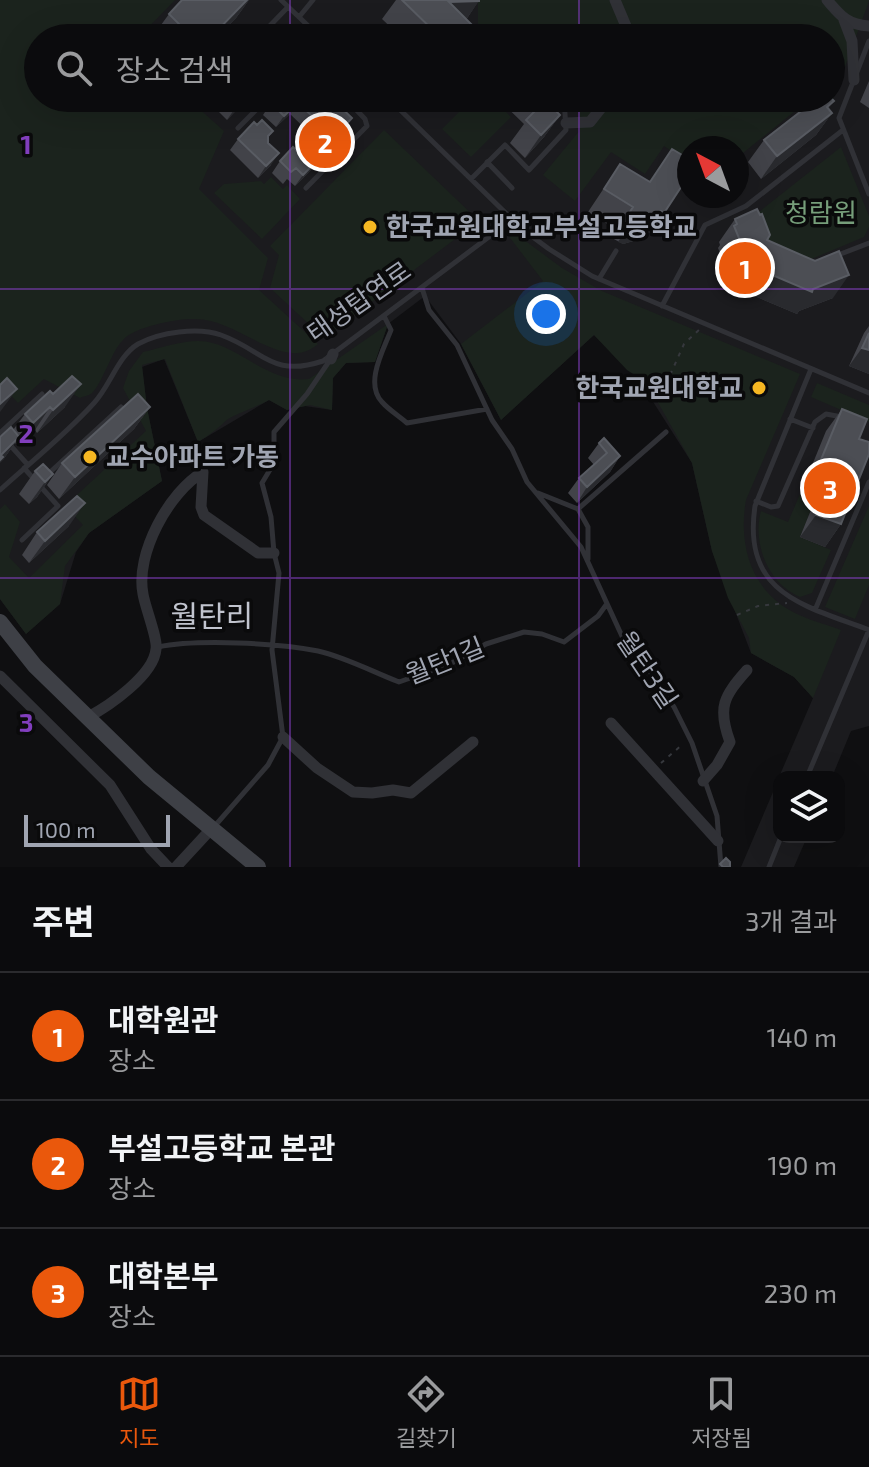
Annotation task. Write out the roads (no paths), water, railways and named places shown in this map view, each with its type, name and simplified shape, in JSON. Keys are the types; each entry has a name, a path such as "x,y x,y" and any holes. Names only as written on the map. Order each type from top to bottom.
{"main road":[{"path":"0,622 35,666 149,777 258,867"}],"street":[{"path":"615,0 625,24"},
{"path":"827,0 844,20 852,41 854,80"},
{"path":"844,20 853,25 869,26"},
{"path":"566,123 590,122 598,112"},
{"path":"88,717 104,709 147,670 157,648 142,591 143,571 148,550 172,499 192,478 203,472 201,507 204,515 258,553 274,553"},
{"path":"703,781 717,765 730,742 722,720 726,694 747,670"},
{"path":"0,676 110,785 151,849 168,867"},
{"path":"611,723 718,841"},
{"path":"283,737 317,768 353,792 372,793 393,790 411,793 473,742"},
{"path":"176,867 212,828"}],"lane":[{"path":"281,0 306,24"},
{"path":"299,17 313,0"},
{"path":"272,24 288,7"},
{"path":"845,103 869,41"},
{"path":"238,128 254,112"},
{"path":"306,188 367,126 358,112"},
{"path":"402,112 513,219 549,249 599,279 869,393"},
{"path":"471,179 505,145 529,170 564,133 565,112"},
{"path":"841,112 839,118 843,130 869,194"},
{"path":"749,204 843,130"},
{"path":"487,162 512,188"},
{"path":"662,306 705,225 742,208"},
{"path":"747,208 750,217"},
{"name":"태성탑연로","path":"0,490 91,407 134,346 149,339 203,330 224,336 279,365 301,368 323,361 513,219"},
{"path":"832,258 869,243"},
{"path":"599,279 616,251"},
{"name":"월탄3길","path":"422,288 429,310 457,345 487,409 512,449 527,482 581,547 627,647 654,676 689,738 717,816 721,867"},
{"path":"384,316 391,330 376,370 375,392 381,401 407,423 487,409"},
{"path":"212,828 268,765 283,737 272,646 279,573 271,517 262,483 274,463 274,432 316,382 332,356"},
{"path":"810,771 869,630 796,602 771,583 759,561 753,521 756,501 811,369"},
{"path":"22,540 58,506 0,433 42,394"},
{"path":"38,484 121,407"},
{"path":"756,501 771,507 778,506 818,419 826,414 847,420"},
{"path":"790,419 813,428"},
{"path":"536,492 578,509 666,432"},
{"path":"815,610 869,483"},
{"name":"월탄3길","path":"578,509 588,527 588,560"},
{"name":"월탄1길","path":"157,648 177,643 272,646 320,652 399,682 450,664 486,644 524,632 542,634 564,642 598,616 606,605"},
{"path":"769,867 779,843"}],"place":[{"name":"부설고등학교 본관","path":"325,142"},
{"name":"한국교원대학교부설고등학교","path":"370,227"},
{"name":"대학원관","path":"745,268"},
{"name":"한국교원대학교","path":"759,388"},
{"name":"교수아파트 가동","path":"90,457"},
{"name":"대학본부","path":"830,488"}],"district":[{"name":"월탄리","path":"212,617"}],"park label":[{"name":"청람원","path":"821,213"}]}
